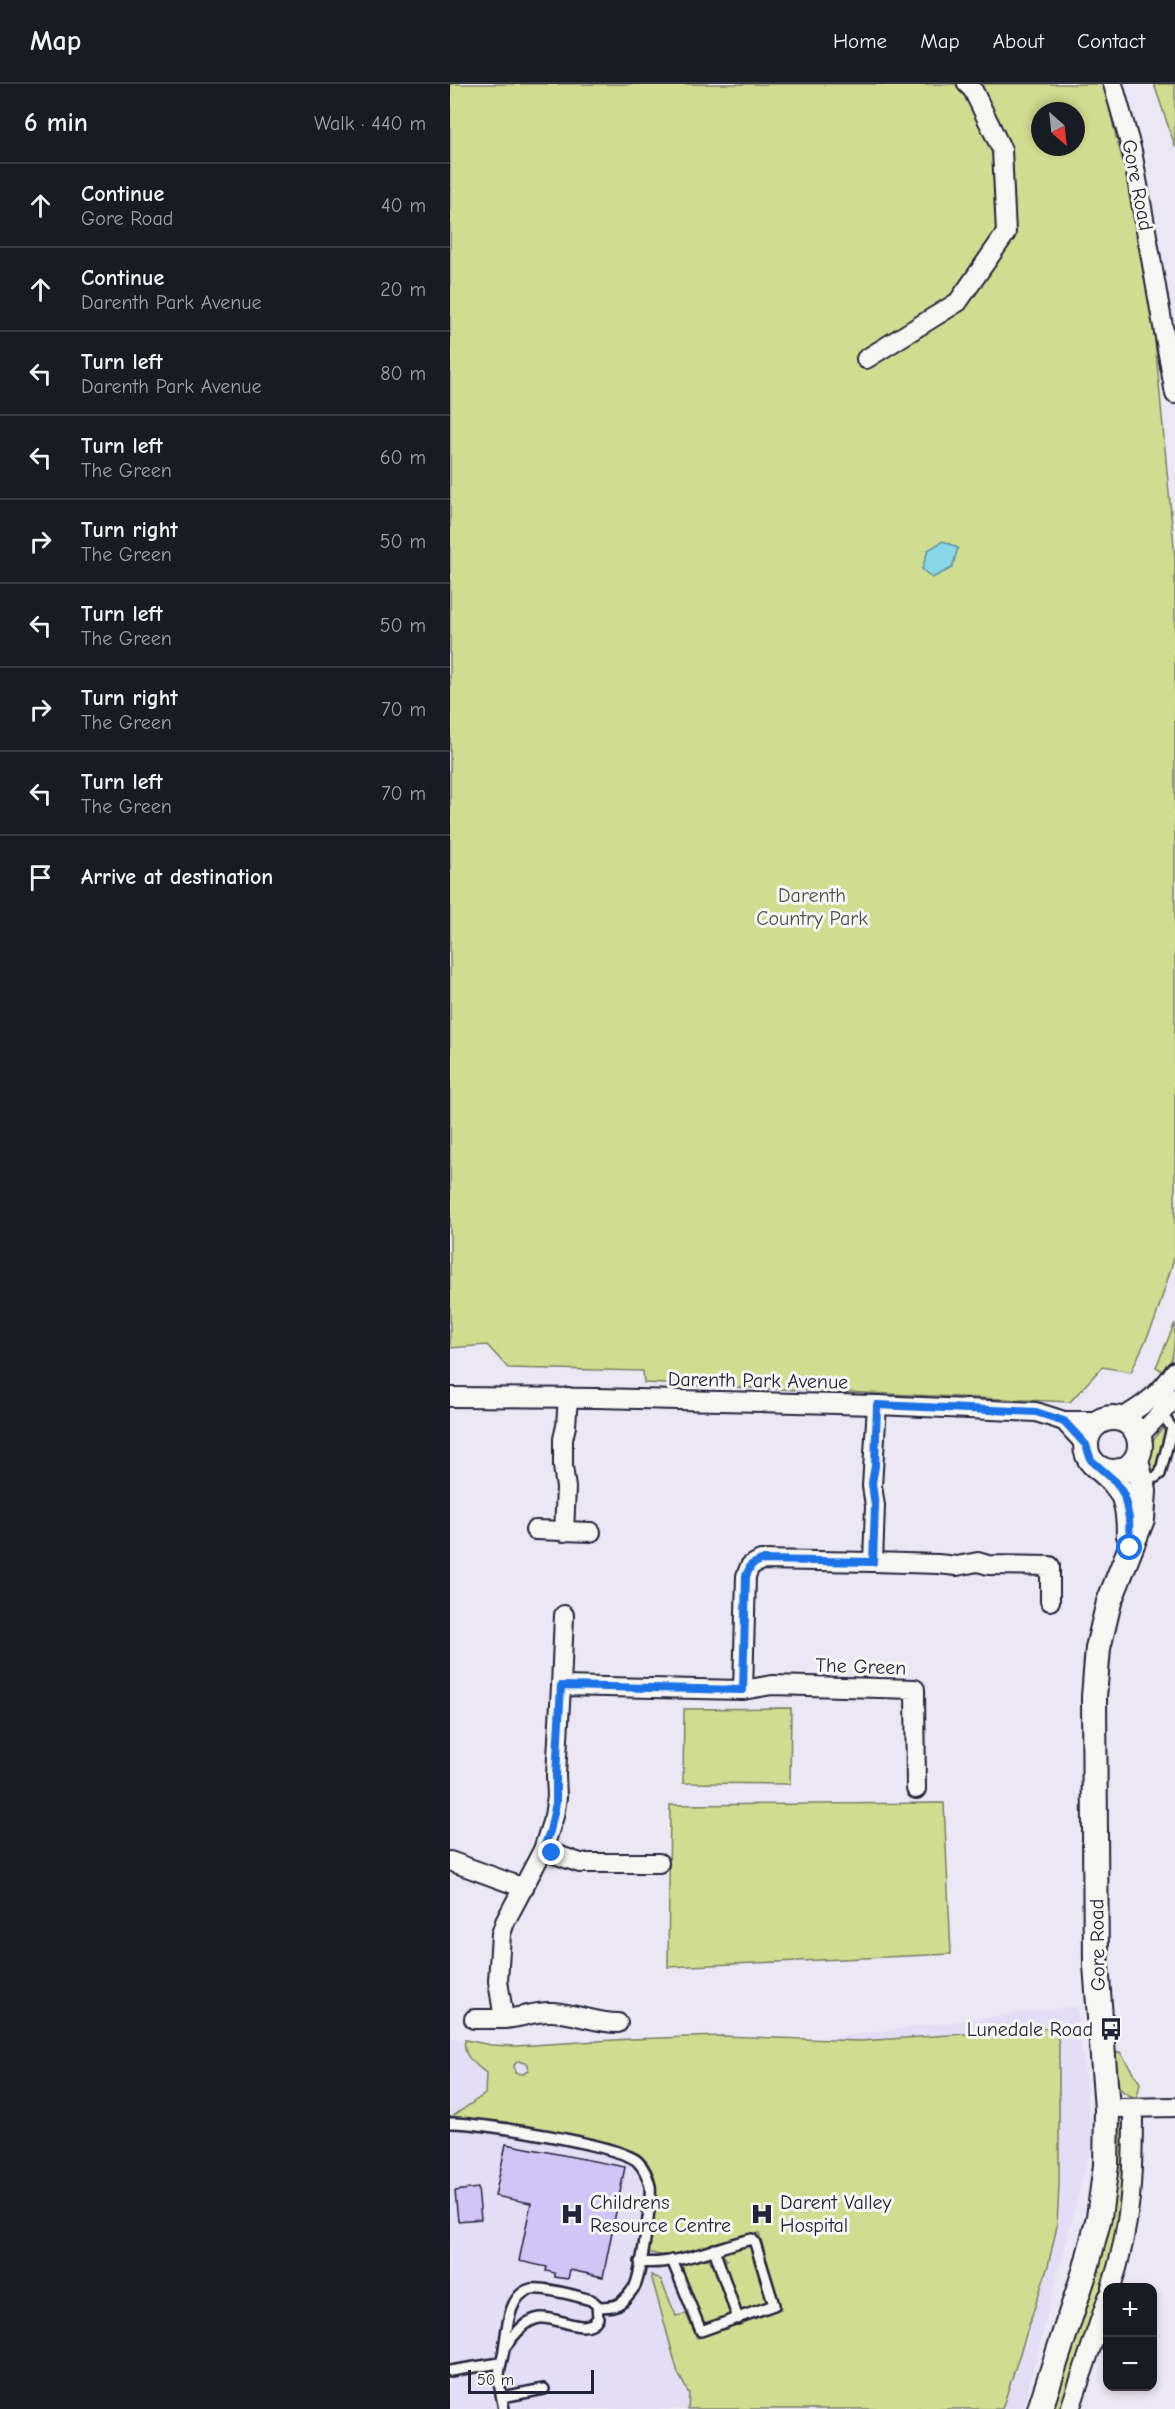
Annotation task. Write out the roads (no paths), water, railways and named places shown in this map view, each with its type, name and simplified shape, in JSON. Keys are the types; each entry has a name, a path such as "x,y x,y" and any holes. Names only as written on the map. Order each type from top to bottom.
{"street":[{"path":"866,358 958,302 1006,233 1002,150 973,90 967,84"},
{"name":"Gore Road","path":"1113,84 1134,161 1175,394"},
{"path":"1110,1420 1133,1426 1139,1436 1141,1444 1139,1471 1128,1468 1119,1472 1108,1472 1099,1468 1091,1460 1086,1445 1088,1435 1093,1427 1152,1398 1164,1387 1175,1371"},
{"name":"Darenth Park Avenue","path":"450,1397 568,1397 877,1405 1036,1412 1064,1421 1110,1420"},
{"path":"564,1532 566,1488 563,1439 568,1397"},
{"path":"1139,1436 1175,1398"},
{"path":"873,1562 875,1506 872,1483 875,1466 877,1405"},
{"name":"Darenth Park Avenue","path":"1064,1421 1086,1445"},
{"name":"Gore Road","path":"1099,1468 1116,1482 1124,1495 1129,1518 1130,1548"},
{"name":"Gore Road","path":"1040,2409 1086,2268 1099,2217 1106,2165 1107,2109 1096,1965 1094,1697 1098,1648 1109,1602 1142,1519 1139,1471"},
{"path":"535,1530 591,1532"},
{"path":"743,1690 748,1562 761,1560 873,1562 940,1559 957,1566 978,1562 988,1565 1050,1566 1050,1601"},
{"path":"504,2019 498,1981 501,1934 543,1850 556,1803 564,1615"},
{"name":"The Green","path":"561,1686 743,1690 772,1685 915,1689 916,1789"},
{"path":"543,1850 580,1863 659,1863"},
{"path":"450,1861 524,1888"},
{"path":"474,2019 521,2018 532,2012 547,2012 570,2014 606,2023 618,2023"},
{"path":"1107,2109 1175,2107"},
{"path":"1113,2283 1121,2255 1131,2203 1133,2108"},
{"path":"1070,2409 1103,2309"}],"lane":[{"path":"1139,1471 1156,1478 1160,1474 1172,1428 1162,1414"},
{"path":"450,2123 476,2124 546,2137 614,2151 635,2160 647,2178 650,2192 635,2285 626,2298 616,2306 598,2307"},
{"path":"640,2262 658,2264 672,2260 714,2249 750,2239 755,2243 774,2305 700,2330 672,2260"},
{"path":"714,2249 738,2319"},
{"path":"504,2348 519,2330 539,2318 563,2321 582,2327 593,2325 598,2318 598,2307 591,2300 538,2289 525,2292 515,2301 504,2337 500,2363 499,2381 504,2409"},
{"path":"450,2371 500,2363"},
{"path":"502,2397 544,2389"}],"water":[{"path":"943,541 958,548 952,568 932,578 922,569 928,550"}],"place":[{"name":"Lunedale Road","path":"1111,2029"},
{"name":"Childrens Resource Centre","path":"572,2214"},
{"name":"Darent Valley Hospital","path":"762,2214"}],"park label":[{"name":"Darenth Country Park","path":"812,906"}]}
